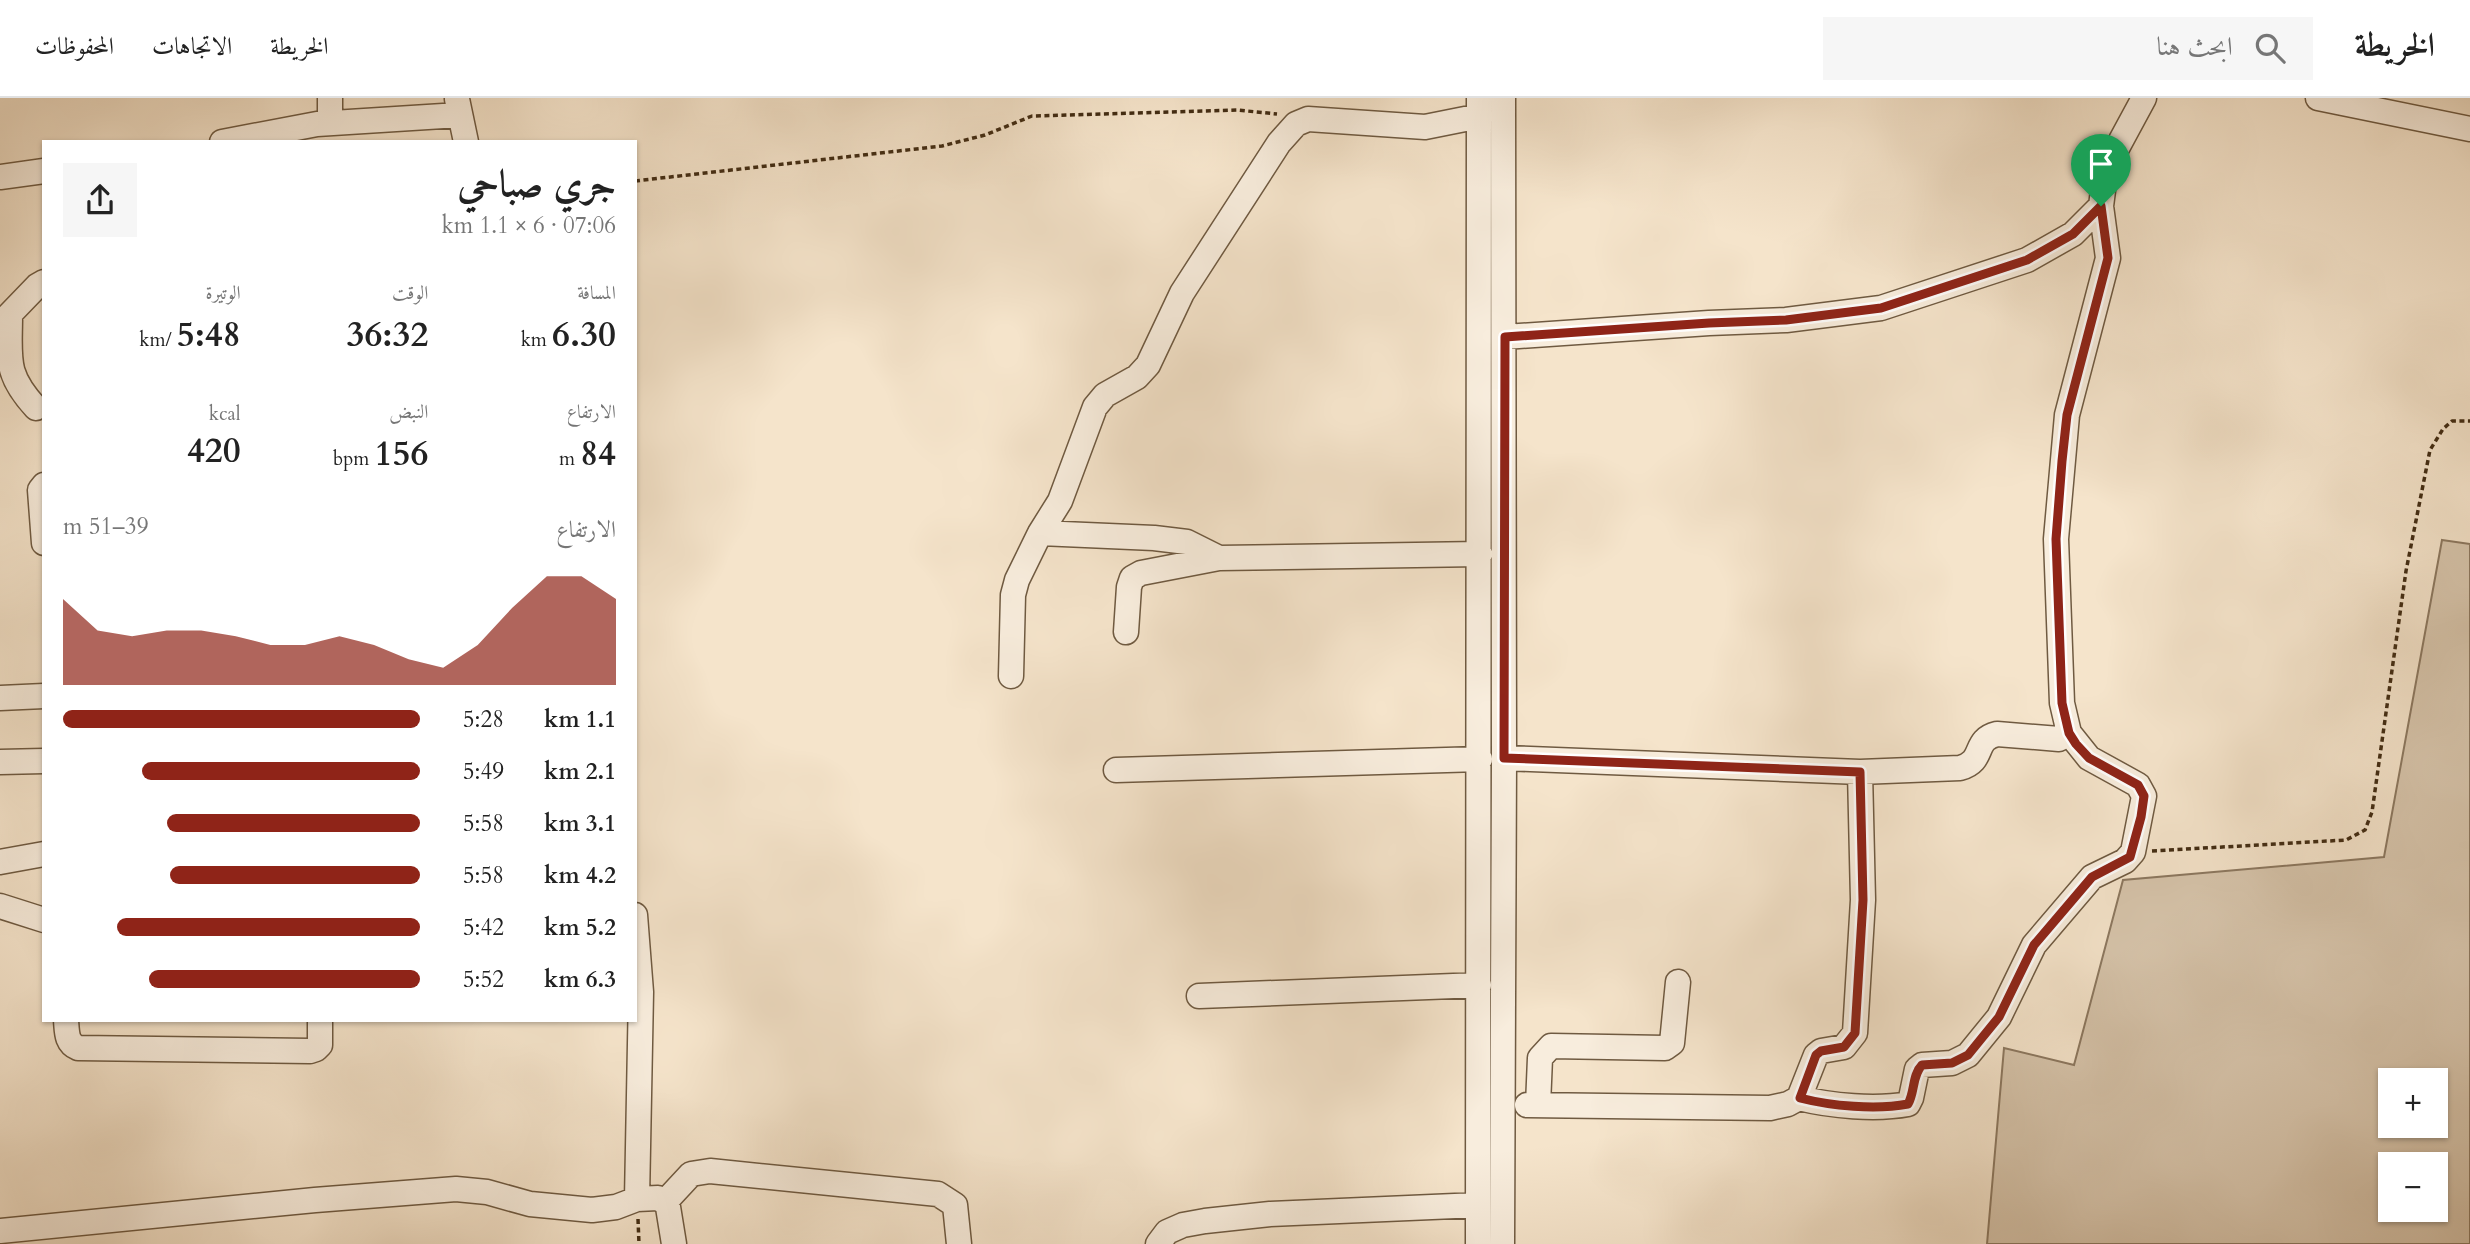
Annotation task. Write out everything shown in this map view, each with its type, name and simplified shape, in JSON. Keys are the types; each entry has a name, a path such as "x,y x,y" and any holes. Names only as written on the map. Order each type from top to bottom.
{"street":[{"path":"330,98 330,123"},
{"path":"1502,1244 1505,337 1503,98"},
{"path":"1678,982 1672,1043 1665,1048 1551,1046 1540,1058 1532,1105 1770,1108 1800,1098 1819,1103 1893,1107 1908,1104 1912,1098 1917,1069 1922,1065 1952,1063 1968,1055 1999,1017 2034,945 2092,877 2125,861 2133,852 2144,796 2138,785 2089,758 2069,733 2062,703 2056,539 2067,415 2108,258 2101,206 2104,183 2117,148 2144,98"},
{"path":"2318,98 2470,129"},
{"path":"244,140 265,138 330,123 458,106 466,140"},
{"path":"1011,676 1013,595 1025,559 1060,501 1095,407 1105,395 1137,377 1147,365 1182,293 1279,143 1296,124 1308,119 1425,127 1480,107 1478,1244"},
{"path":"0,177 42,171"},
{"path":"1505,337 1786,320 1881,308 2027,260 2073,234 2101,206"},
{"path":"37,408 20,391 10,369 10,314 42,283"},
{"path":"42,488 42,516"},
{"path":"1040,533 1187,542 1219,558"},
{"path":"1126,632 1129,587 1132,579 1141,573 1219,558 1480,554"},
{"path":"0,698 42,696"},
{"path":"1504,758 1860,772 1960,768 1976,760 1981,744 1988,736 1997,734 2059,739 2069,733"},
{"path":"1116,770 1480,759"},
{"path":"0,762 42,761"},
{"path":"1800,1098 1816,1055 1821,1051 1844,1047 1855,1033 1863,900 1860,772"},
{"path":"0,862 42,854"},
{"path":"0,906 42,919"},
{"path":"637,946 640,992 637,1199"},
{"path":"1199,996 1479,985"},
{"path":"66,1022 67,1039 71,1045 78,1048 310,1051 320,1045 320,1022"},
{"path":"665,1202 691,1174 710,1171 938,1194 955,1205 959,1244"},
{"path":"0,1231 456,1189 487,1192 530,1204 592,1210 616,1207 637,1199 658,1199 668,1207 674,1244"},
{"path":"1158,1244 1167,1232 1205,1220 1270,1214 1478,1205"}],"path":[{"path":"637,181 942,145 985,135 1032,116 1237,110 1290,117 1296,124"},
{"path":"2133,852 2346,840 2365,830 2372,812 2406,571 2430,450 2443,429 2452,421 2470,421"}],"shaded area":[{"path":"2442,540 2470,544 2470,1244 1987,1244 2004,1048 2074,1065 2123,880 2384,857"}],"route":[{"path":"2101,206 2108,258 2067,415 2056,539 2057,615 2062,703 2069,733 2089,758 2138,785 2144,796 2133,852 2125,861 2092,877 2034,945 1999,1017 1968,1055 1963,1060 1922,1065 1917,1069 1912,1098 1908,1104 1893,1107 1819,1103 1800,1098 1816,1055 1821,1051 1844,1047 1855,1033 1863,900 1860,772 1504,758 1505,337 1786,320 1881,308 2027,260 2073,234 2101,206"}]}
